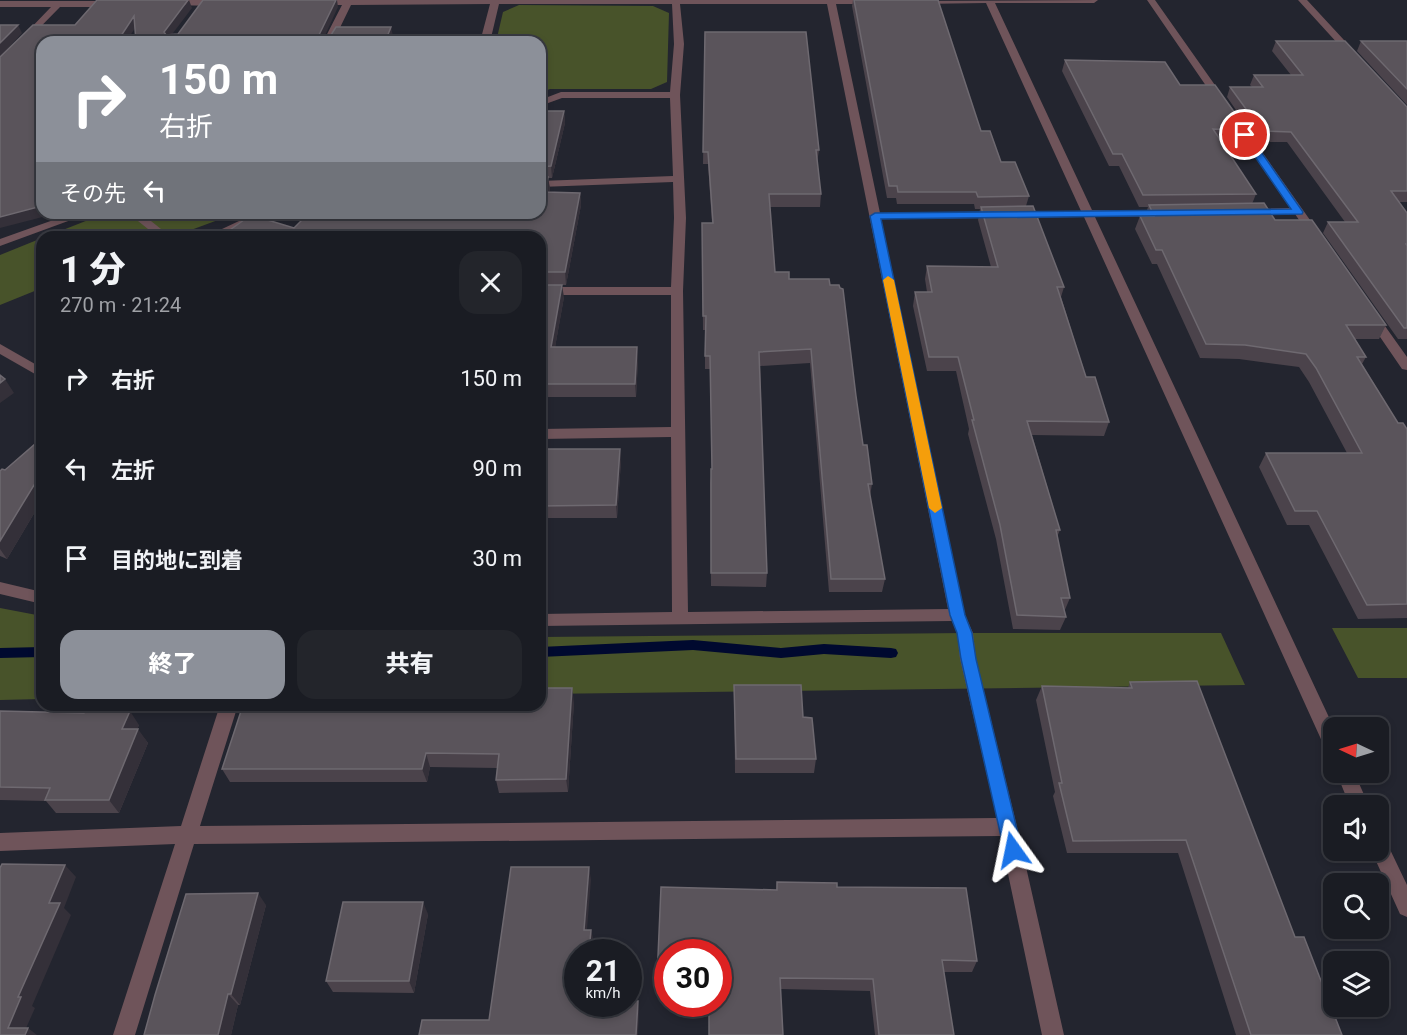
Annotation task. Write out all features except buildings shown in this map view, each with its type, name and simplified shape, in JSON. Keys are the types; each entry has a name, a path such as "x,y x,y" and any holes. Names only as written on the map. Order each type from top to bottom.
{"street":[{"path":"989,0 1323,724"},
{"path":"914,1 1094,0"},
{"path":"1151,0 1325,250"},
{"path":"1302,0 1359,61"},
{"path":"676,1 679,44 675,94 680,218 677,291 680,617"},
{"path":"303,2 878,1"},
{"path":"331,36 348,2"},
{"path":"486,36 495,2"},
{"path":"831,2 957,615 964,633 1053,1035"},
{"path":"158,3 200,7 225,3"},
{"path":"0,4 125,4"},
{"path":"0,65 58,4"},
{"path":"546,101 561,95 675,94"},
{"path":"546,184 677,179"},
{"path":"1241,212 1298,212"},
{"path":"875,216 1173,213"},
{"path":"0,243 67,219"},
{"path":"142,219 157,231"},
{"path":"224,231 252,219"},
{"path":"546,291 677,291"},
{"path":"1366,308 1407,366"},
{"path":"0,348 36,370"},
{"path":"546,434 680,432"},
{"path":"0,588 36,597"},
{"path":"546,620 957,615"},
{"path":"124,1035 228,711"},
{"path":"0,842 188,835 1008,827"},
{"path":"1385,861 1407,907"}],"green space":[{"path":"519,5 653,6 669,13 667,82 651,89 546,91 546,36 497,36 503,12"},
{"path":"91,219 221,219 188,231 60,231"},
{"path":"36,240 36,290 0,305 0,255"},
{"path":"0,608 36,615 36,699 0,700"},
{"path":"1332,628 1407,628 1407,678 1358,678"},
{"path":"1221,633 1245,685 546,694 546,637"}],"waterway":[{"path":"546,652 693,645 781,653 824,649 891,653"},
{"path":"0,653 36,652"}],"slow traffic":[{"path":"888,280 935,508"}],"route":[{"path":"1013,850 968,659 964,633 957,615 875,216 1298,212 1245,135"}]}
